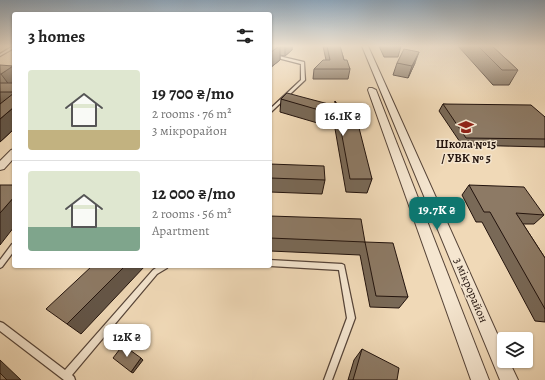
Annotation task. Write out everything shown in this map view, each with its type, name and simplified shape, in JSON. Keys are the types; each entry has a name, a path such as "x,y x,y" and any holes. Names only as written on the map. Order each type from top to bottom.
{"street":[{"name":"3 мікрорайон","path":"373,64 509,380"},
{"name":"3 мікрорайон","path":"372,90 480,380"},
{"path":"2,165 12,154"}],"lane":[{"path":"272,108 302,80 303,64"},
{"path":"2,165 12,162"},
{"path":"0,265 12,249"},
{"path":"272,263 342,267 351,318 328,380"},
{"path":"0,326 68,377 155,272 162,268"}],"building":[{"path":"319,64 348,64 350,69 314,69"},
{"path":"401,64 413,64 412,66"},
{"path":"496,64 511,64 518,70 502,70"},
{"path":"0,65 12,66 12,67 0,74"},
{"path":"0,83 12,83 12,92 0,92"},
{"path":"287,93 336,106 335,101 348,120 357,120 372,179 350,179 337,109 333,114 281,99"},
{"path":"12,95 12,109 0,119 0,104"},
{"path":"443,104 531,105 545,117 545,139 466,138"},
{"path":"272,164 324,166 325,180 272,178"},
{"path":"0,185 12,185 12,199 0,213"},
{"path":"469,185 524,187 544,215 516,213 545,258 545,309 490,212 484,212"},
{"path":"272,216 361,219 365,242 272,238"},
{"path":"365,242 393,243 408,297 376,296"},
{"path":"90,268 123,268 67,324 46,309"},
{"path":"123,345 141,358 131,372 113,358"},
{"path":"362,349 399,368 397,380 353,380"},
{"path":"0,373 7,380 0,380"}],"place":[{"name":"Школа №15 / УВК № 5","path":"466,127"}]}
